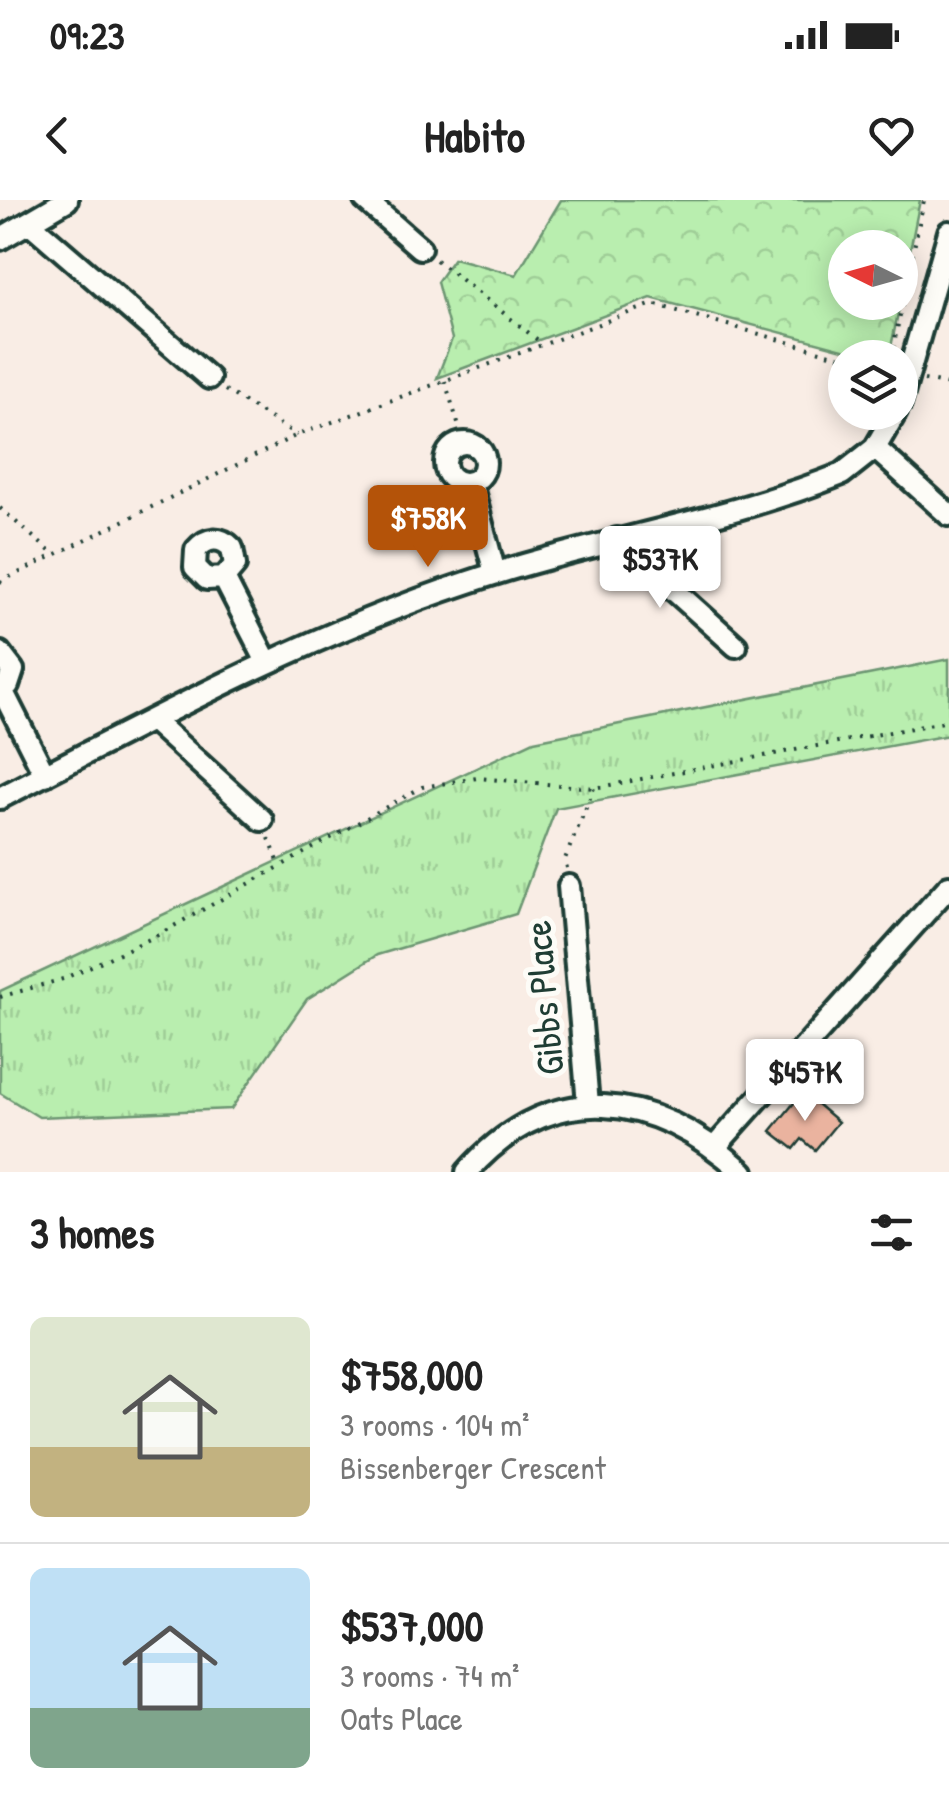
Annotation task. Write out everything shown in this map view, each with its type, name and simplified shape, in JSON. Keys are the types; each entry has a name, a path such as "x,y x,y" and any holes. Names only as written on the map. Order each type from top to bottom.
{"street":[{"path":"0,239 67,200"},
{"path":"365,200 420,248"},
{"path":"30,223 209,378"},
{"path":"918,341 949,232"},
{"path":"0,798 267,662 379,614 495,573 814,485 842,474 875,448 886,430"},
{"path":"464,442 482,450 486,463 481,476 470,483 457,482 445,466 452,448 464,442"},
{"path":"875,448 949,514"},
{"path":"470,483 495,573"},
{"path":"617,539 736,646"},
{"path":"224,578 267,662"},
{"path":"0,654 12,670 1,690 45,775"},
{"path":"152,720 262,820"},
{"name":"Gibbs Place","path":"569,886 588,1104"},
{"path":"715,1147 949,886"},
{"path":"467,1172 489,1147 517,1127 551,1112 588,1104 657,1115 715,1147 743,1172"}],"path":[{"path":"895,340 924,200"},
{"path":"420,248 544,344"},
{"path":"0,582 297,436 653,304 828,353"},
{"path":"209,378 297,436"},
{"path":"445,381 464,442"},
{"path":"0,508 53,554"},
{"path":"0,996 63,980 154,937 422,787 476,778 594,788 949,721"},
{"path":"569,886 566,859 594,788"},
{"path":"262,820 280,866"}],"green space":[{"path":"561,200 920,200 914,230 828,230 828,320 897,320 892,340 828,340 828,345 651,298 437,378 452,339 437,282 454,258 516,275"},
{"path":"949,659 949,735 556,808 516,914 377,955 307,999 231,1109 39,1117 0,1093 0,991 534,741"}],"building":[{"path":"803,1092 838,1122 815,1150 802,1139 794,1149 771,1131"}]}
